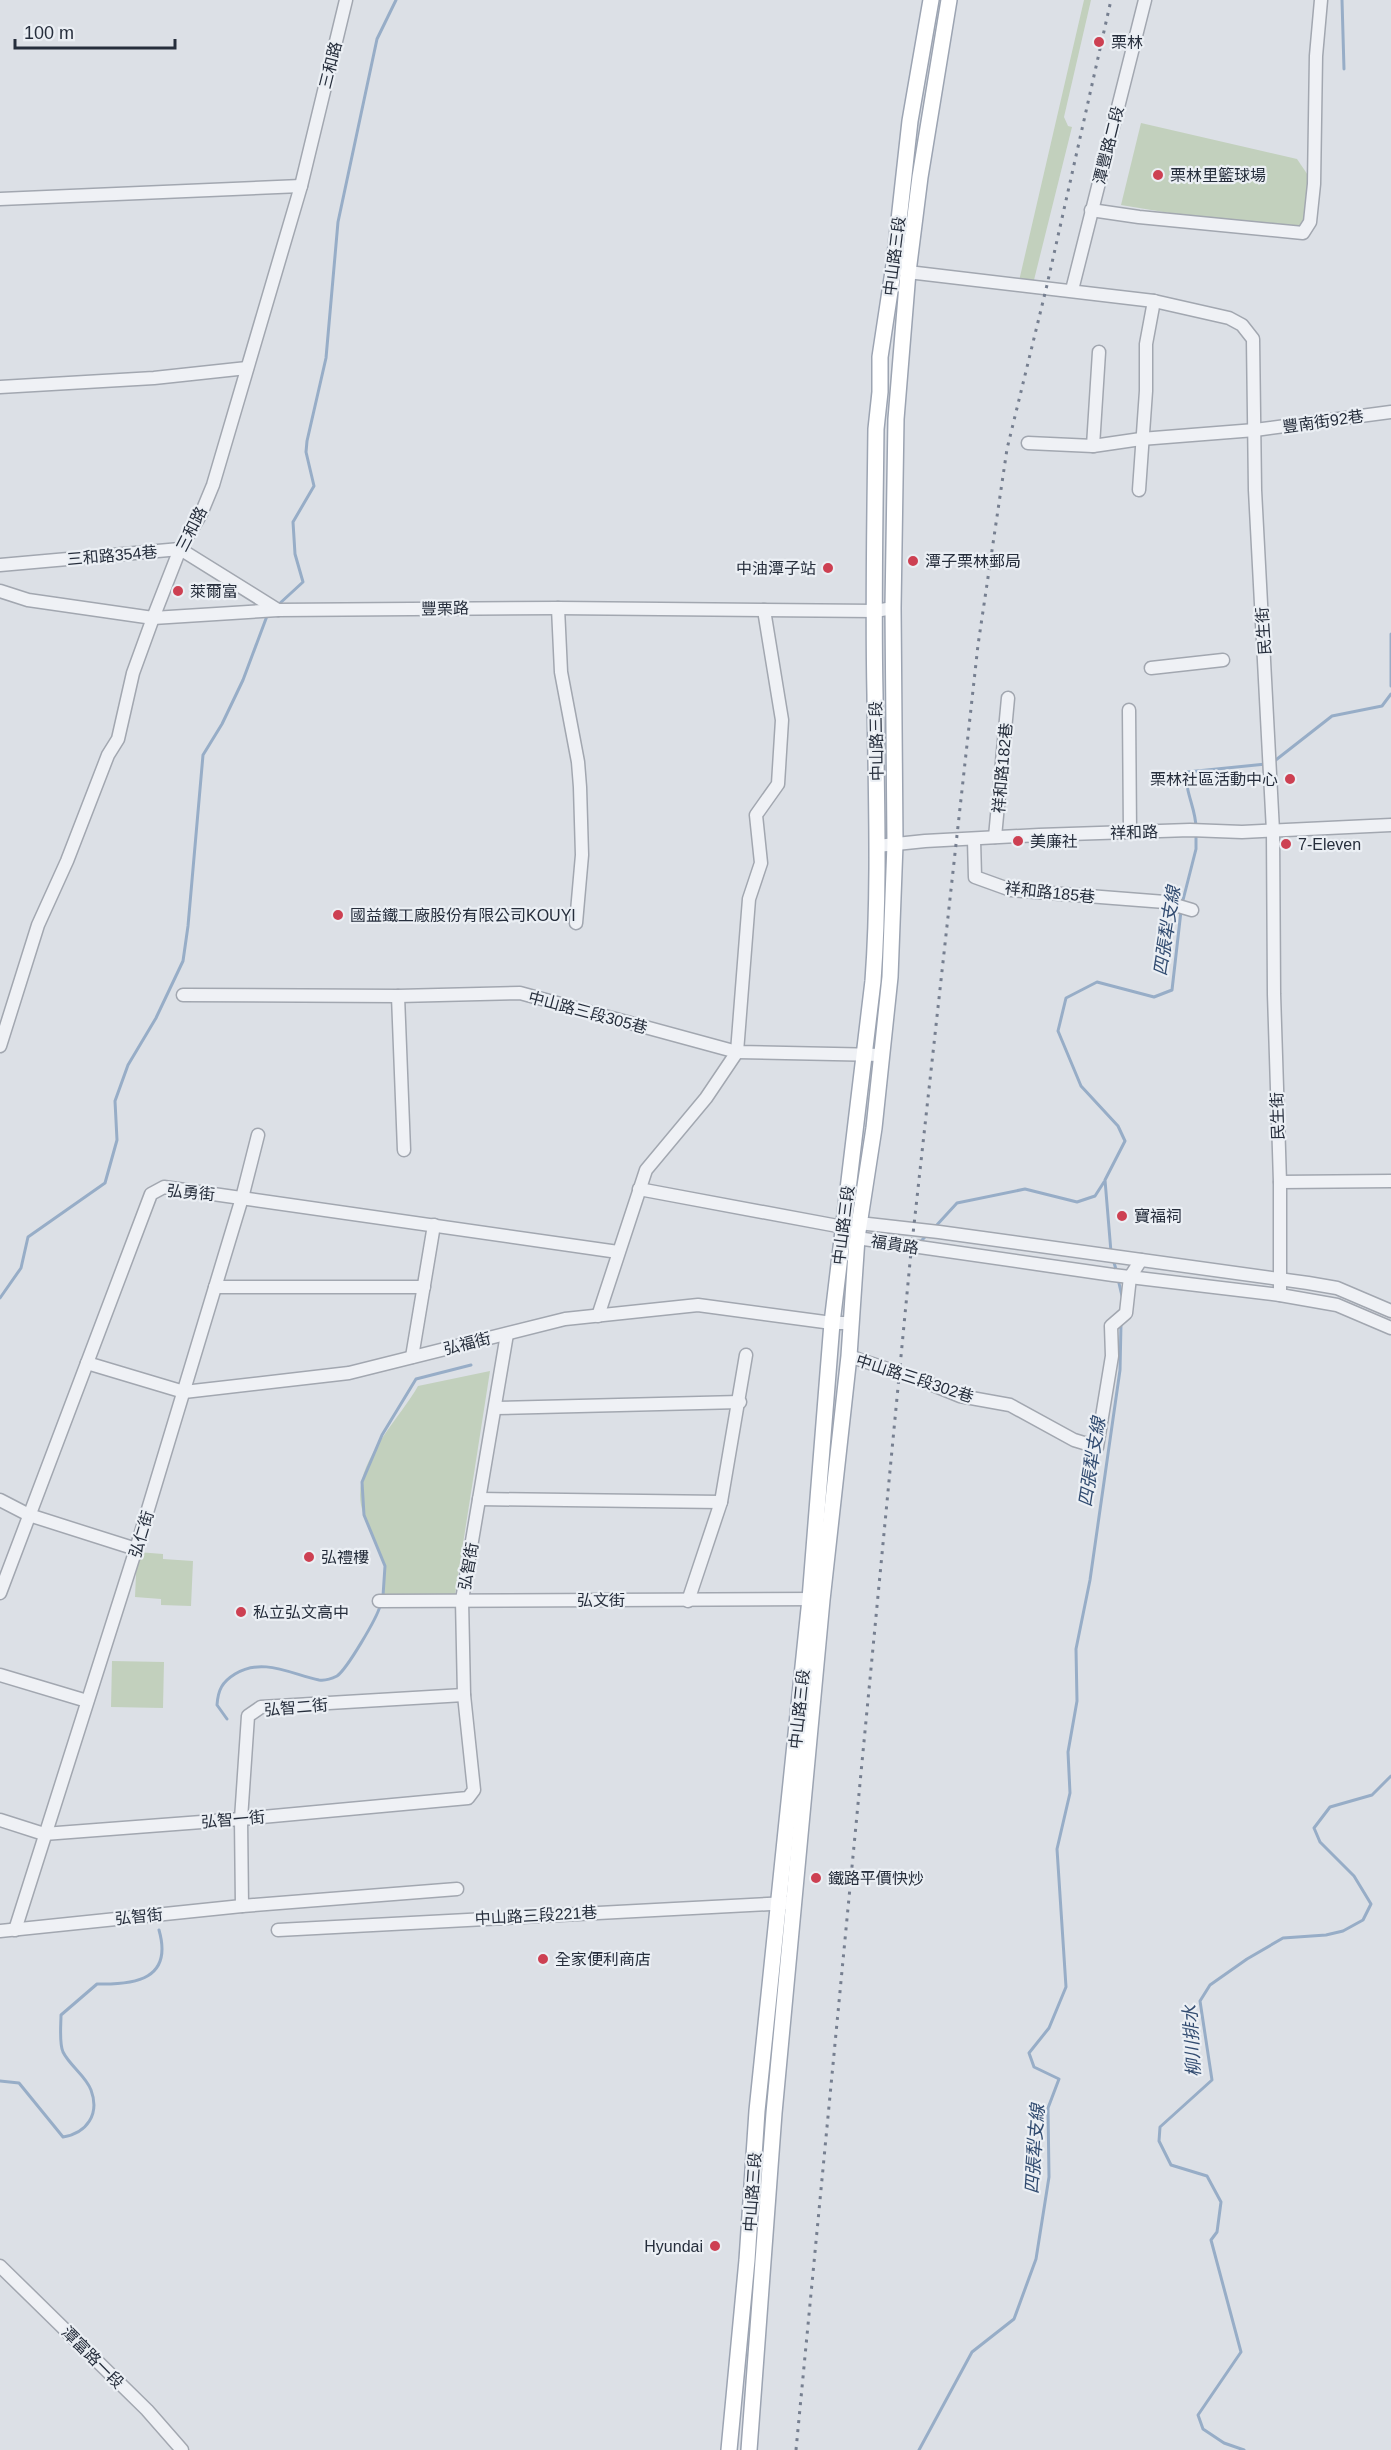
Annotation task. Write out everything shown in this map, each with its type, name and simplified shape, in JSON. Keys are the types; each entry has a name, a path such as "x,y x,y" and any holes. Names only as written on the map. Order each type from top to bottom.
{"main road":[{"name":"中山路三段","path":"729,2450 777,1903 849,1356 858,1231 874,1128 890,977 895,844 893,608 901,268 910,121 931,0"},
{"name":"中山路三段","path":"749,2450 774,2114 795,1902 832,1323 877,931 874,611 876,429 880,392 880,357 920,177 949,0"}],"street":[{"name":"三和路","path":"0,1046 38,925 68,861 108,755 118,739 133,673 153,618 180,549 201,514 213,485 301,186 346,0"},
{"name":"潭豐路二段","path":"1072,290 1146,0"},
{"path":"1091,210 1303,233 1310,222 1314,184 1316,78 1321,0"},
{"path":"0,199 301,186"},
{"name":"民生街","path":"901,268 1124,299 1154,301 1228,318 1242,325 1253,339 1255,490 1273,831 1274,1039 1280,1182 1280,1295"},
{"path":"1139,490 1146,391 1146,344 1154,301"},
{"path":"1093,446 1099,352"},
{"path":"0,387 154,378 247,368"},
{"name":"豐南街92巷","path":"1028,443 1093,446 1141,439 1255,430 1391,412"},
{"name":"三和路354巷","path":"0,565 180,549 278,610"},
{"name":"豐栗路","path":"0,591 28,600 153,618 278,610 558,608 874,611 893,608"},
{"path":"558,608 561,672 578,762 580,787 582,855 576,923"},
{"path":"598,1316 646,1170 706,1098 737,1052 748,899 761,863 756,814 778,784 782,720 764,610"},
{"path":"1151,668 1223,660"},
{"name":"祥和路182巷","path":"995,837 1008,698"},
{"path":"1129,710 1130,832"},
{"name":"祥和路","path":"878,846 931,840 974,840 995,837 1130,832 1273,831 1391,825"},
{"name":"祥和路185巷","path":"974,840 975,878 994,885 1011,890 1165,902 1186,908"},
{"name":"中山路三段305巷","path":"183,995 398,996 520,993 737,1052 882,1055"},
{"path":"398,996 404,1150"},
{"name":"弘仁街","path":"15,1930 184,1392 242,1198 258,1135"},
{"path":"1280,1182 1391,1181"},
{"name":"弘勇街","path":"0,1593 151,1194 164,1187 618,1252"},
{"path":"639,1189 843,1227"},
{"path":"412,1357 434,1226"},
{"name":"福貴路","path":"843,1227 1109,1275 1280,1295 1337,1305 1391,1328"},
{"name":"福貴路","path":"858,1231 923,1230 1337,1288 1391,1311"},
{"name":"中山路三段302巷","path":"849,1356 960,1396 1010,1405 1074,1440 1098,1447 1112,1356 1112,1326 1125,1313 1130,1277 1141,1260"},
{"path":"215,1287 424,1287"},
{"name":"弘福街","path":"87,1363 184,1392 349,1373 565,1319 698,1305 832,1323 852,1323"},
{"name":"弘智街","path":"468,1798 474,1790 464,1695 462,1600 507,1334"},
{"path":"688,1601 722,1502 746,1355"},
{"path":"495,1408 740,1402"},
{"path":"479,1499 722,1502"},
{"path":"0,1500 29,1515 136,1549"},
{"name":"弘文街","path":"379,1601 816,1599"},
{"path":"0,1675 87,1701"},
{"name":"弘智二街","path":"242,1906 241,1819 248,1716 261,1707 464,1695"},
{"name":"弘智一街","path":"0,1820 44,1834 468,1798"},
{"name":"弘智街","path":"0,1931 242,1906 458,1889"},
{"name":"中山路三段221巷","path":"278,1930 795,1902"},
{"name":"潭富路一段","path":"0,2266 147,2410 182,2450"}],"green space":[{"path":"1084,0 1091,0 1064,117 1068,126 1072,127 1033,284 1019,281"},
{"path":"1141,123 1297,159 1314,184 1310,236 1121,205"},
{"path":"490,1371 455,1595 383,1595 382,1558 361,1505 360,1489 371,1458 379,1442 418,1386"},
{"path":"137,1552 163,1554 163,1559 193,1561 191,1606 161,1605 161,1599 135,1597"},
{"path":"112,1661 164,1662 163,1708 111,1707"}],"waterway":[{"path":"278,605 303,582 295,554 293,522 314,486 306,452 326,358 338,222 377,39 396,0"},
{"path":"1342,0 1344,69"},
{"path":"0,1298 21,1268 28,1237 105,1183 117,1140 115,1101 128,1065 156,1018 183,961 203,755 222,724 243,680 267,616"},
{"name":"四張犁支線","path":"1391,634 1391,686"},
{"name":"四張犁支線","path":"1272,763 1332,716 1382,706 1391,694"},
{"name":"四張犁支線","path":"1196,828 1187,786 1187,772 1266,764"},
{"name":"四張犁支線","path":"1182,904 1196,849 1196,835"},
{"name":"四張犁支線","path":"1111,1252 1105,1180 1125,1141 1118,1126 1081,1086 1058,1031 1066,998 1097,982 1154,997 1172,990 1181,911"},
{"path":"935,1227 957,1203 1025,1189 1077,1202 1095,1196 1104,1182"},
{"path":"922,1240 928,1234"},
{"name":"四張犁支線","path":"1113,1259 1117,1273"},
{"name":"四張犁支線","path":"1118,1279 1122,1296"},
{"name":"四張犁支線","path":"919,2450 972,2352 1014,2319 1036,2259 1049,2177 1048,2108 1059,2079 1034,2067 1029,2053 1049,2028 1066,1987 1057,1849 1070,1793 1068,1752 1077,1701 1076,1649 1090,1580 1120,1370 1121,1324"},
{"path":"383,1596 385,1566 364,1515 362,1482 382,1435 416,1379 471,1365"},
{"path":"227,1719 217,1705 218,1695 224,1683 235,1674 245,1669 266,1667 319,1680 335,1677 354,1654 380,1606"},
{"name":"柳川排水","path":"1244,2450 1224,2443 1203,2429 1198,2415 1241,2352 1211,2240 1217,2232 1221,2202 1207,2176 1171,2165 1159,2141 1160,2127 1212,2080 1200,2001 1210,1985 1247,1959 1283,1938 1326,1935 1343,1931 1363,1920 1371,1904 1354,1876 1320,1842 1314,1828 1330,1807 1372,1795 1391,1776"},
{"path":"0,2081 19,2083 63,2137 85,2127 92,2114 93,2099 89,2085 63,2052 61,2015 97,1984 125,1983 148,1976 156,1969 161,1959 162,1946 159,1930"}],"railway":[{"path":"796,2450 911,1252 978,645 1007,449 1047,285 1111,0"}],"place":[{"name":"栗林","path":"1099,42"},
{"name":"栗林里籃球場","path":"1158,175"},
{"name":"潭子栗林郵局","path":"913,561"},
{"name":"中油潭子站","path":"828,568"},
{"name":"萊爾富","path":"178,591"},
{"name":"栗林社區活動中心","path":"1290,779"},
{"name":"美廉社","path":"1018,841"},
{"name":"7-Eleven","path":"1286,844"},
{"name":"國益鐵工廠股份有限公司KOUYI","path":"338,915"},
{"name":"寶福祠","path":"1122,1216"},
{"name":"弘禮樓","path":"309,1557"},
{"name":"私立弘文高中","path":"241,1612"},
{"name":"鐵路平價快炒","path":"816,1878"},
{"name":"全家便利商店","path":"543,1959"},
{"name":"Hyundai","path":"715,2246"}]}
